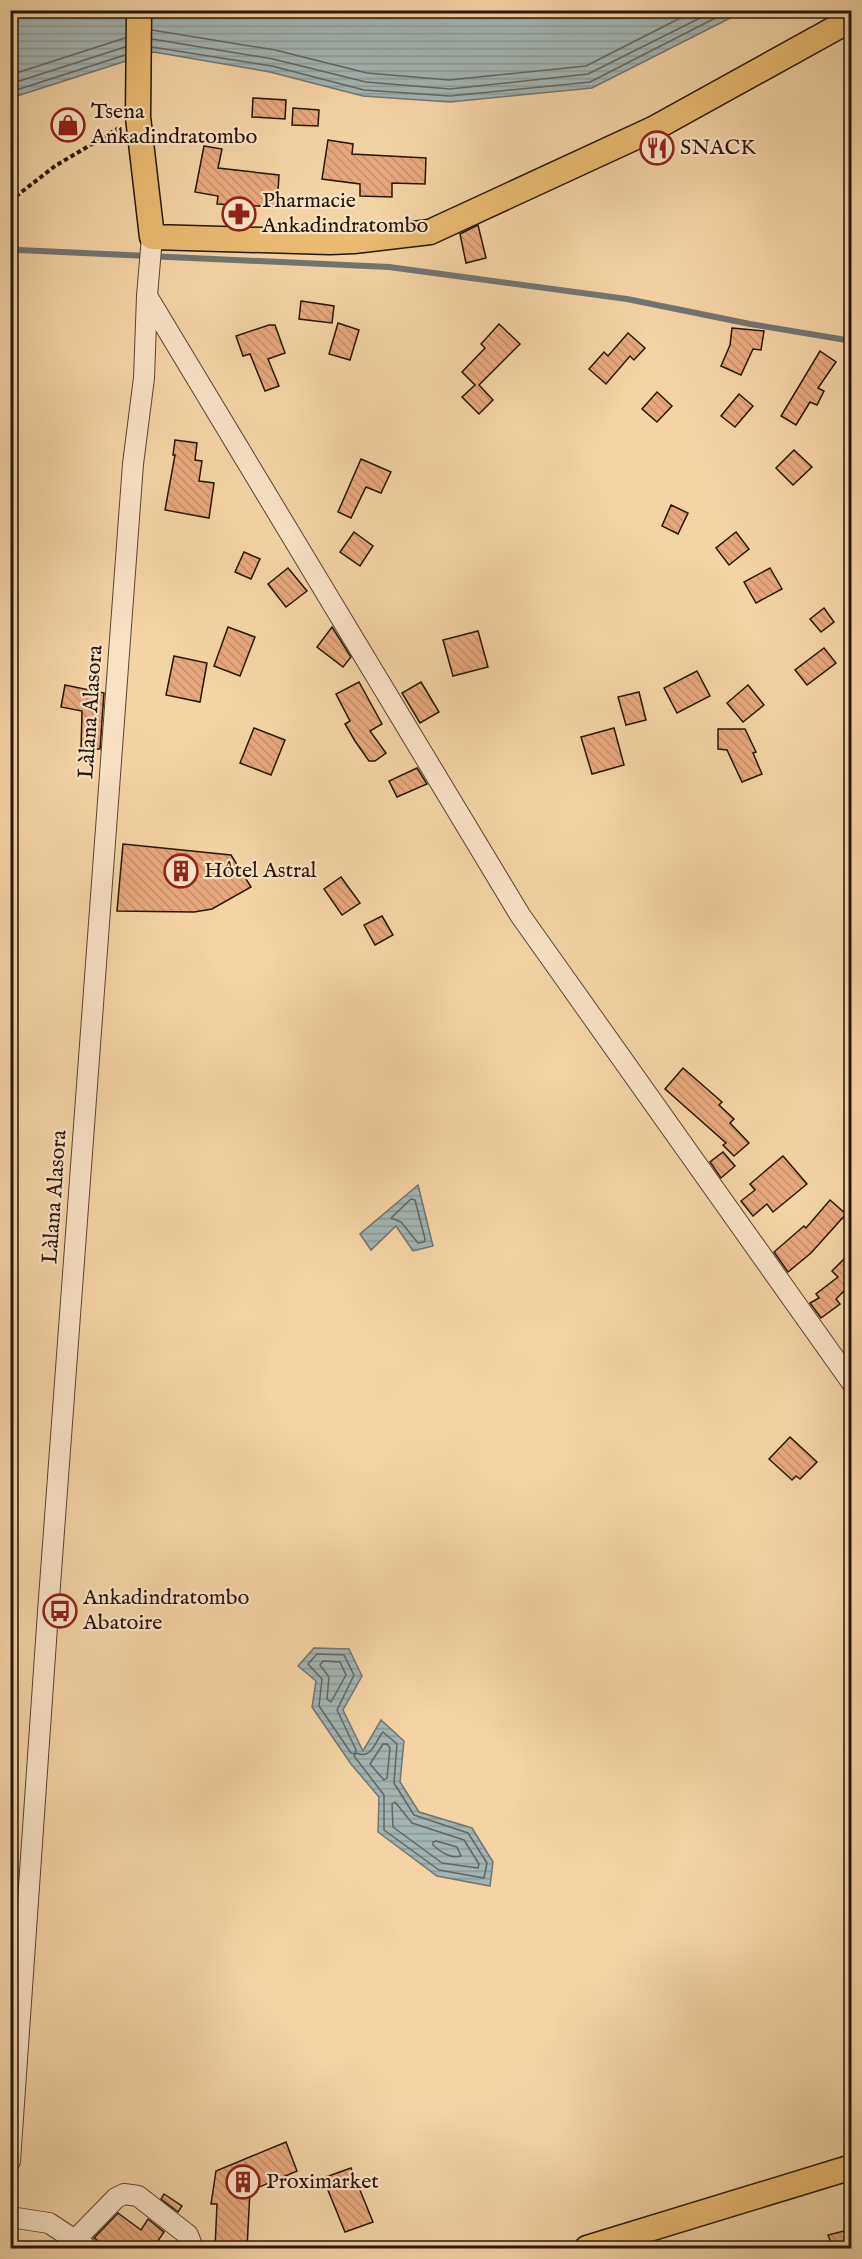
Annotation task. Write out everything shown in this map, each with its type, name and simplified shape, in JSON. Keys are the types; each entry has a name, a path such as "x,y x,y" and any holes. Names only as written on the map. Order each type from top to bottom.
{"main road":[{"path":"139,10 138,117 152,237 330,242 354,242 430,232 653,129 852,19"},
{"path":"587,2248 852,2167"}],"street":[{"name":"Làlana Alasora","path":"10,2161 132,476 144,378 152,237"},
{"path":"147,296 520,915 852,1383"},
{"path":"10,2217 48,2223 78,2245 116,2198 124,2194 132,2194 138,2196 188,2235 193,2248"}],"path":[{"path":"10,201 55,166 138,117"}],"water":[{"path":"11,11 744,11 592,88 450,102 363,96 270,72 154,52 11,98"},
{"path":"418,1185 433,1246 413,1251 396,1226 371,1250 360,1234"},
{"path":"314,1648 349,1649 362,1676 343,1710 363,1751 381,1720 404,1741 400,1782 419,1812 472,1828 493,1862 490,1886 437,1876 378,1832 379,1797 351,1764 312,1707 316,1681 298,1666"}],"building":[{"path":"253,98 286,100 285,119 252,117"},
{"path":"293,108 319,110 318,126 292,125"},
{"path":"328,140 353,144 352,154 426,158 425,184 392,183 392,197 360,196 360,184 322,179"},
{"path":"204,146 222,149 218,168 279,175 277,207 217,204 218,196 195,192"},
{"path":"478,225 486,258 466,263 460,234"},
{"path":"301,301 334,306 332,323 299,319"},
{"path":"338,323 359,330 350,360 329,354"},
{"path":"499,324 520,344 479,385 493,400 479,414 462,397 475,385 462,372 485,348 481,344"},
{"path":"275,325 285,353 268,359 279,386 265,391 250,354 243,356 236,336"},
{"path":"732,328 764,331 761,350 753,349 741,375 721,366 730,345"},
{"path":"628,333 645,348 634,360 630,356 606,384 589,369 604,352 608,356"},
{"path":"820,351 836,362 818,388 824,391 817,405 810,402 796,425 781,416"},
{"path":"657,392 672,406 657,422 642,409"},
{"path":"739,394 753,406 735,427 721,416"},
{"path":"175,440 197,443 195,460 202,461 199,481 214,483 209,518 165,510 175,455 173,455"},
{"path":"794,450 812,467 793,485 776,468"},
{"path":"361,459 391,472 381,493 366,487 351,518 338,512"},
{"path":"671,505 688,513 678,534 662,526"},
{"path":"354,532 373,546 360,566 340,552"},
{"path":"736,532 749,549 729,565 716,548"},
{"path":"244,552 260,559 251,579 235,572"},
{"path":"288,568 307,591 286,607 268,584"},
{"path":"770,568 782,589 756,603 744,582"},
{"path":"824,608 834,622 821,632 810,619"},
{"path":"228,627 255,637 240,676 214,666"},
{"path":"332,627 351,657 343,667 317,647"},
{"path":"478,631 488,667 453,676 443,640"},
{"path":"824,648 836,663 807,685 795,670"},
{"path":"174,656 207,663 200,702 166,695"},
{"path":"697,671 710,696 677,713 664,688"},
{"path":"359,682 382,724 370,731 386,753 375,761 369,761 345,724 350,721 336,694"},
{"path":"421,682 439,712 420,723 402,693"},
{"path":"65,685 104,693 100,749 81,749 82,711 61,707"},
{"path":"748,685 764,705 743,722 727,703"},
{"path":"639,692 646,720 626,725 618,697"},
{"path":"254,728 285,740 271,775 240,763"},
{"path":"614,728 624,765 592,774 581,737"},
{"path":"718,729 745,729 756,752 753,753 762,774 742,782 727,750 718,749"},
{"path":"417,768 427,784 397,797 389,781"},
{"name":"Hôtel Astral","path":"123,844 231,855 251,887 212,909 194,912 117,911"},
{"path":"341,877 360,903 342,915 324,889"},
{"path":"382,916 393,935 375,945 364,925"},
{"path":"683,1068 722,1102 719,1105 734,1119 730,1123 749,1143 734,1156 723,1145 726,1143 665,1089"},
{"path":"723,1152 735,1166 721,1178 710,1162"},
{"path":"783,1156 807,1184 773,1212 767,1204 753,1216 741,1201 755,1190 750,1184"},
{"path":"830,1200 846,1214 811,1253 788,1272 774,1252 804,1226 806,1228"},
{"path":"852,1251 852,1290 848,1287 836,1299 840,1304 821,1318 810,1303 819,1298 816,1294 838,1277 832,1271"},
{"path":"790,1437 817,1462 800,1479 796,1476 792,1480 769,1459"},
{"name":"Proximarket","path":"286,2142 297,2171 250,2191 247,2248 215,2248 217,2204 211,2204 216,2171"},
{"path":"351,2168 373,2222 345,2232 323,2178"},
{"path":"164,2194 182,2206 178,2212 161,2199"},
{"path":"118,2213 141,2230 148,2219 164,2232 153,2248 108,2248 94,2238"},
{"path":"852,2229 852,2248 833,2248 828,2235"}],"waterway":[{"path":"18,250 389,267 627,299 750,324 852,341"}],"place":[{"name":"Tsena Ankadindratombo","path":"68,125"},
{"name":"SNACK","path":"657,148"},
{"name":"Pharmacie Ankadindratombo","path":"239,214"},
{"name":"Hôtel Astral","path":"181,871"},
{"name":"Ankadindratombo Abatoire","path":"60,1611"},
{"name":"Proximarket","path":"243,2182"}]}
